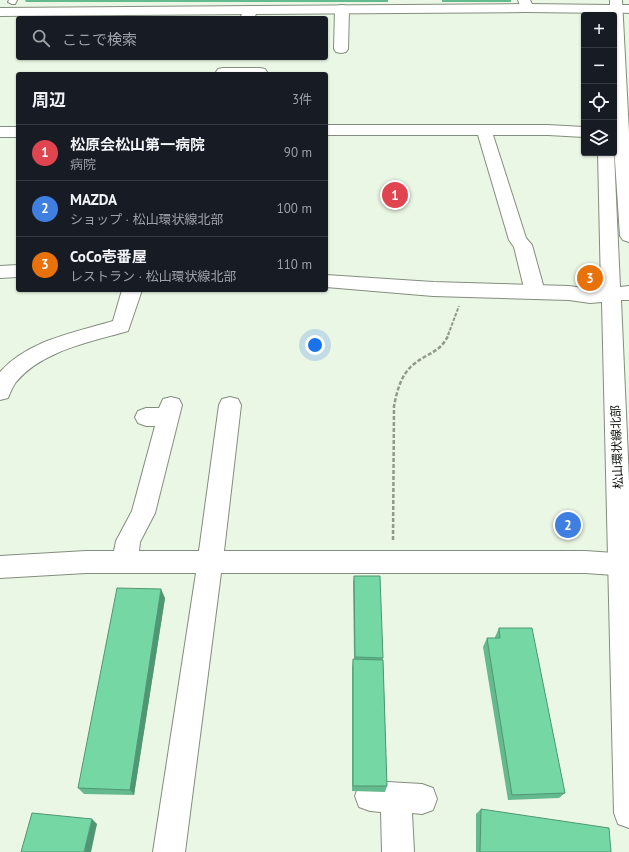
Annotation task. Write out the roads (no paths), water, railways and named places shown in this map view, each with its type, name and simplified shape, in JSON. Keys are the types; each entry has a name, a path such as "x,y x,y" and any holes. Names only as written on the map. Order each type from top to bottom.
{"street":[{"path":"0,12 249,14 342,9 526,4 610,7 629,236"},
{"path":"341,49 342,9"},
{"path":"222,72 228,60"},
{"path":"328,130 548,130 581,132"},
{"path":"484,130 518,240 523,245 535,292"},
{"path":"0,132 16,132"},
{"name":"松山環状線北部","path":"606,156 620,294 629,813"},
{"path":"0,272 16,272"},
{"path":"328,281 464,291 535,292 590,296 620,294"},
{"path":"0,392 12,373 25,360 42,351 121,326 131,292"},
{"path":"169,852 210,562 230,405"},
{"path":"125,562 128,542 142,513 162,413"},
{"path":"0,568 86,562 586,562 625,565"},
{"path":"396,798 398,852"}],"place":[{"name":"松原会松山第一病院","path":"395,195"},
{"name":"CoCo壱番屋","path":"590,278"},
{"name":"MAZDA","path":"568,525"}]}
